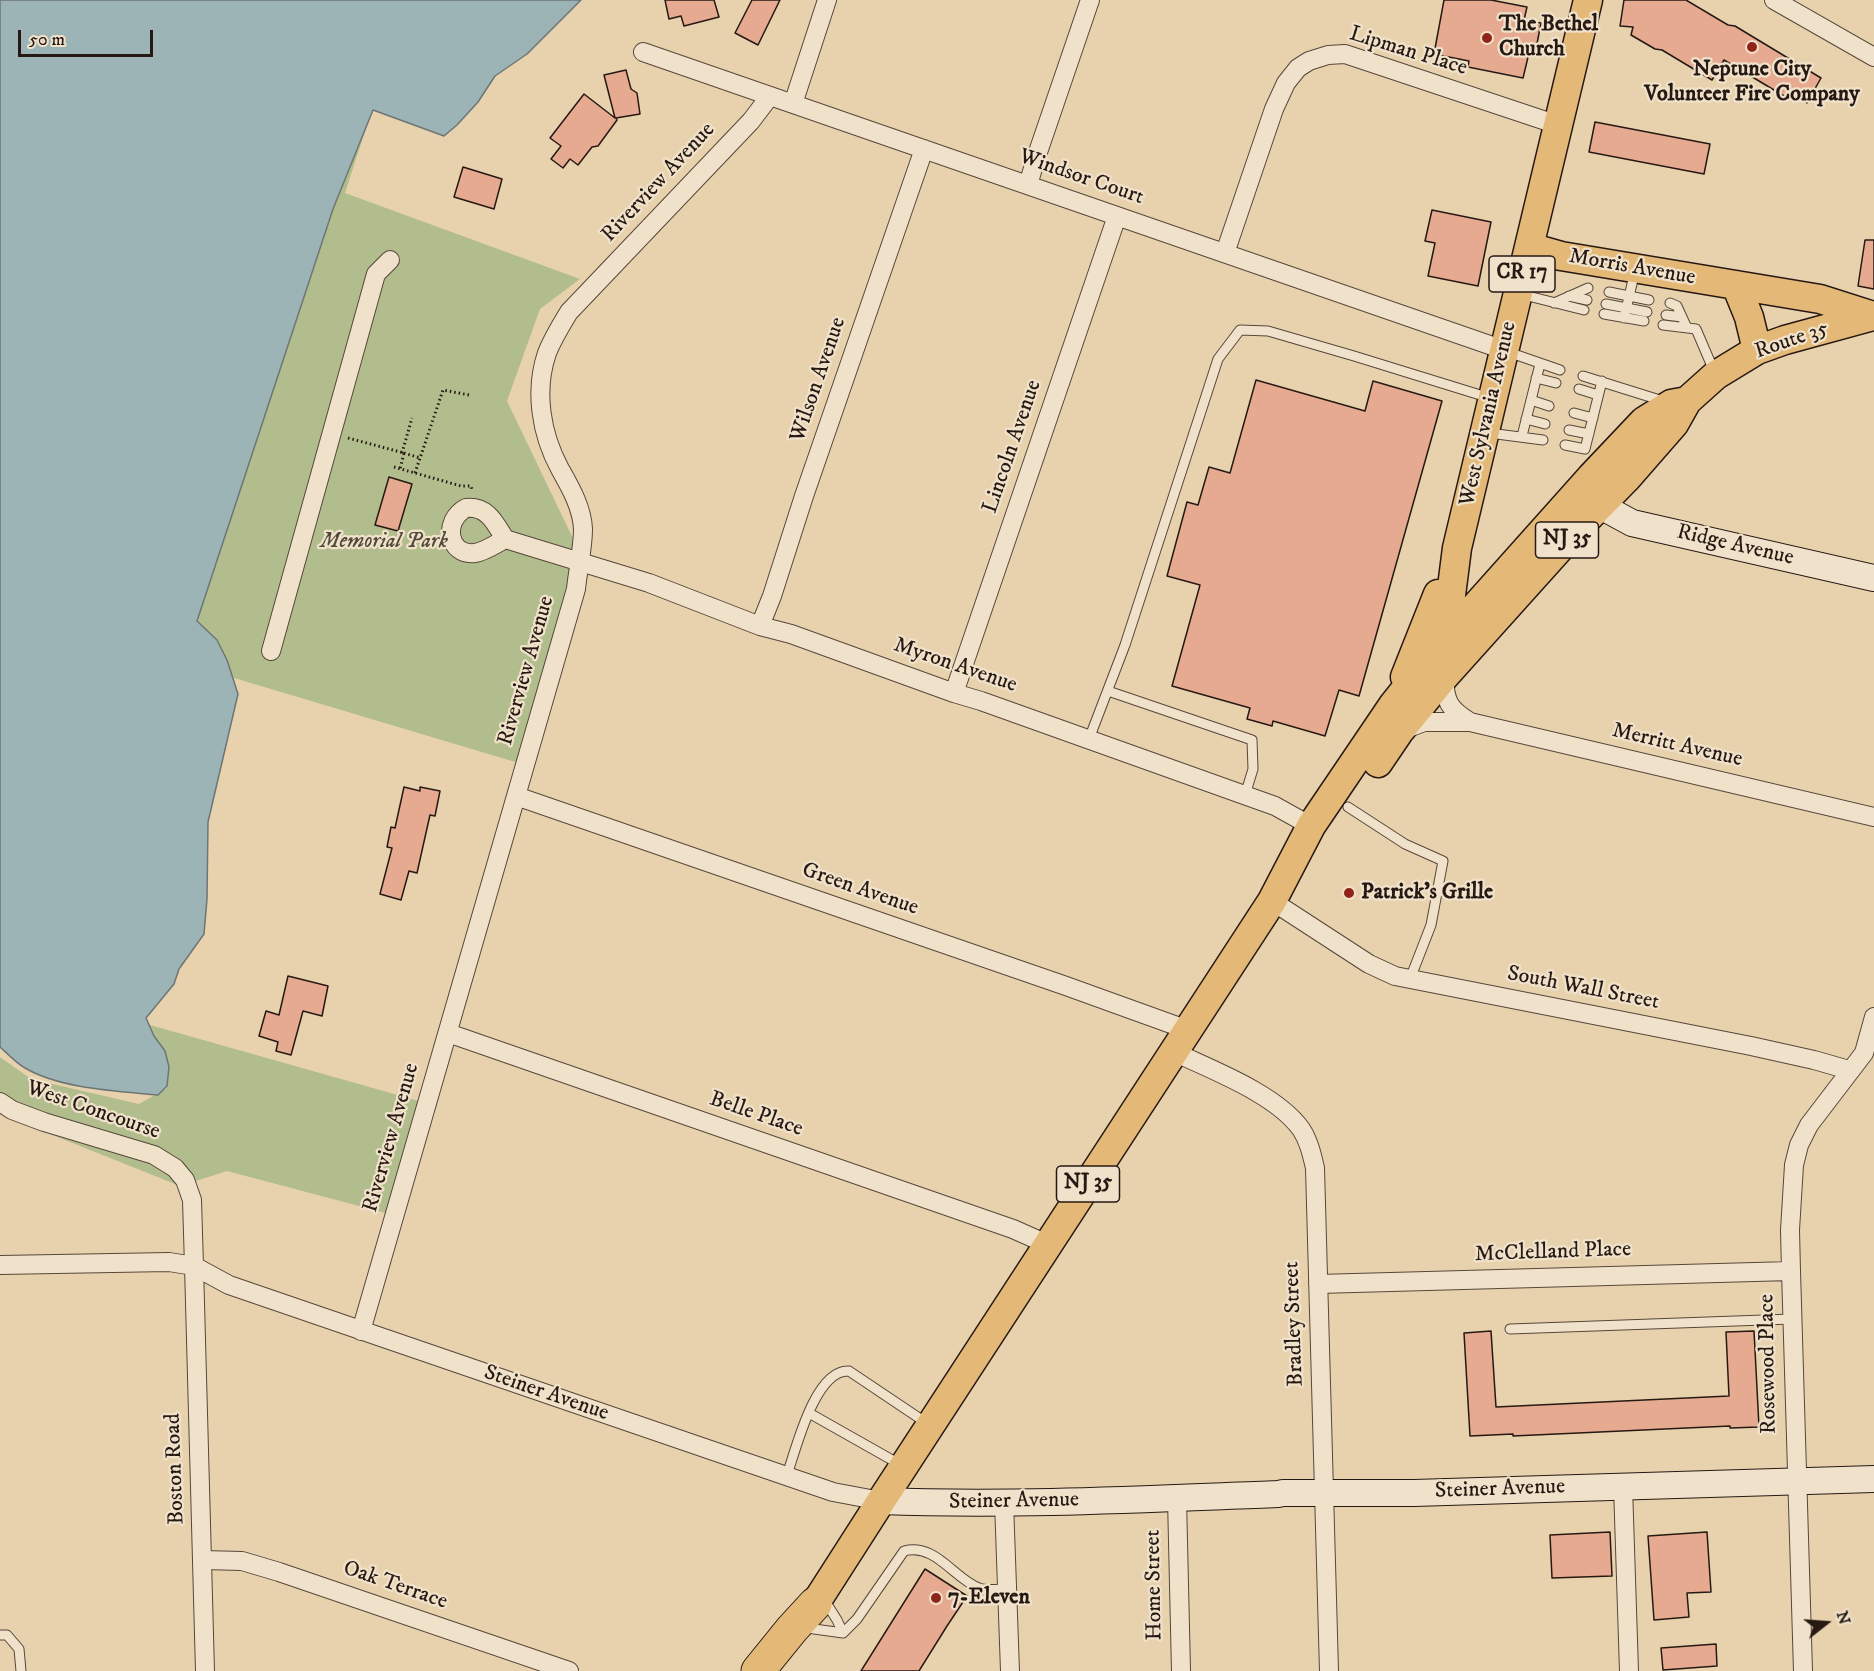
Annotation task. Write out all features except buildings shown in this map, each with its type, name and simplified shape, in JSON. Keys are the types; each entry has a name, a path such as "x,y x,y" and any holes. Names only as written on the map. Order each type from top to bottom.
{"highway":[{"name":"NJ 35","path":"758,1671 792,1629 814,1609"},
{"name":"NJ 35","path":"784,1671 814,1609"}],"main road":[{"name":"West Sylvania Avenue","path":"1396,718 1432,675 1441,645 1450,603 1457,548 1588,0"},
{"name":"Morris Avenue","path":"1529,247 1561,256 1820,299 1874,316"},
{"path":"1736,285 1749,317 1757,350"},
{"name":"Route 35","path":"1679,403 1716,375 1757,350 1874,316"},
{"name":"NJ 35","path":"1441,645 1593,458 1644,421 1679,403"},
{"name":"NJ 35","path":"814,1609 903,1466 1272,901 1311,826 1396,718 1444,677 1674,424 1679,403"},
{"name":"West Sylvania Avenue","path":"1396,718 1457,548"},
{"name":"NJ 35","path":"1272,901 1327,838 1348,807 1396,718"}],"street":[{"path":"793,104 827,0"},
{"path":"1028,185 1090,0"},
{"path":"1774,0 1874,57"},
{"name":"Windsor Court","path":"643,52 1504,350"},
{"name":"Lipman Place","path":"1226,253 1280,94 1298,68 1309,62 1328,55 1345,54 1558,125"},
{"name":"Riverview Avenue","path":"361,1331 576,589 583,528 576,501 550,448 542,419 540,387 547,353 569,312 751,121 770,96"},
{"name":"Wilson Avenue","path":"760,626 924,149"},
{"name":"Lincoln Avenue","path":"954,693 1117,216"},
{"path":"271,651 376,274 390,260"},
{"name":"Ridge Avenue","path":"1599,505 1632,523 1874,578"},
{"path":"466,508 475,508 484,510 490,516 505,539 477,553 466,553 459,549 452,539 451,526 459,512 466,508"},
{"name":"Myron Avenue","path":"505,539 649,583 760,626 801,637 1089,739 1275,806 1311,826"},
{"name":"Merritt Avenue","path":"1444,677 1447,702 1455,712 1470,722"},
{"name":"Merritt Avenue","path":"1396,718 1414,724 1470,722 1874,817"},
{"name":"Green Avenue","path":"516,796 1066,986 1181,1041"},
{"name":"South Wall Street","path":"1272,901 1369,964 1389,974 1751,1046 1814,1060 1849,1071"},
{"path":"1849,1071 1864,1053 1873,1019"},
{"name":"Belle Place","path":"448,1033 991,1222 1049,1245"},
{"name":"Bradley Street","path":"1181,1041 1236,1081 1286,1113 1303,1131 1311,1150 1315,1168 1329,1671"},
{"name":"Rosewood Place","path":"1803,1671 1790,1230 1794,1165 1799,1145 1809,1125 1849,1071"},
{"name":"West Concourse","path":"0,1102 12,1110 44,1122 154,1155 175,1168 185,1180 192,1200 194,1266"},
{"name":"Steiner Avenue","path":"0,1265 169,1262 194,1266 229,1285 361,1331 833,1492 881,1501 953,1503 1177,1498 1283,1492 1414,1493 1874,1479"},
{"name":"Boston Road","path":"194,1266 205,1671"},
{"name":"McClelland Place","path":"1318,1284 1791,1270"},
{"path":"1623,1486 1629,1671"},
{"name":"Home Street","path":"1177,1498 1181,1671"},
{"path":"1004,1502 1010,1671"},
{"name":"Oak Terrace","path":"202,1560 242,1561 279,1572 569,1671"}],"lane":[{"path":"1624,318 1636,269"},
{"path":"1554,303 1588,288"},
{"path":"1609,292 1649,300"},
{"path":"1518,293 1584,310"},
{"path":"1569,296 1587,300"},
{"path":"1670,303 1677,306 1687,328"},
{"path":"1604,314 1624,318 1645,316 1627,308 1606,304"},
{"path":"1666,315 1682,317"},
{"path":"1664,325 1696,329 1716,375"},
{"path":"1089,739 1125,645 1218,359 1240,330 1268,331 1492,399"},
{"path":"1504,350 1560,370"},
{"path":"1522,436 1540,364"},
{"path":"1583,376 1679,403"},
{"path":"1536,378 1556,383"},
{"path":"1593,458 1589,434 1602,381"},
{"path":"1579,389 1598,395"},
{"path":"1531,400 1549,406"},
{"path":"1574,412 1593,418"},
{"path":"1526,419 1545,424"},
{"path":"1569,430 1589,434"},
{"path":"1484,432 1543,441"},
{"path":"1564,445 1593,458"},
{"path":"1108,691 1252,740 1253,769 1245,795"},
{"path":"1348,807 1405,844 1443,861 1431,926 1410,980"},
{"path":"1510,1329 1792,1320"},
{"path":"787,1475 813,1400 832,1376 842,1370 849,1371 930,1425"},
{"path":"809,1413 903,1466"},
{"path":"843,1632 857,1619 904,1551 913,1549 928,1552 979,1588 1007,1589"},
{"path":"814,1609 843,1632"},
{"path":"814,1609 837,1620 843,1632"},
{"path":"0,1635 7,1635 19,1649 21,1671"}],"path":[{"path":"415,473 443,390 469,395"},
{"path":"400,469 412,418"},
{"path":"331,433 420,458"},
{"path":"394,467 461,486 471,486 475,508"}],"green space":[{"name":"Memorial Park","path":"370,116 345,193 580,279 540,309 507,401 580,553 522,764 224,675 179,621 310,204"},
{"path":"136,1021 426,1103 393,1215 227,1171 180,1186 30,1126 0,1106 0,1057 31,1079 139,1104 167,1088 161,1050"}],"water":[{"path":"0,0 581,0 527,54 495,76 478,102 444,136 373,110 333,209 197,621 217,640 227,660 238,694 208,822 204,934 179,969 174,984 146,1018 154,1036 165,1051 169,1067 167,1086 158,1095 90,1088 55,1081 25,1068 0,1047"}],"place":[{"name":"The Bethel Church","path":"1487,38"},
{"name":"Neptune City Volunteer Fire Company","path":"1752,47"},
{"name":"Patrick’s Grille","path":"1349,893"},
{"name":"7-Eleven","path":"936,1598"}]}
